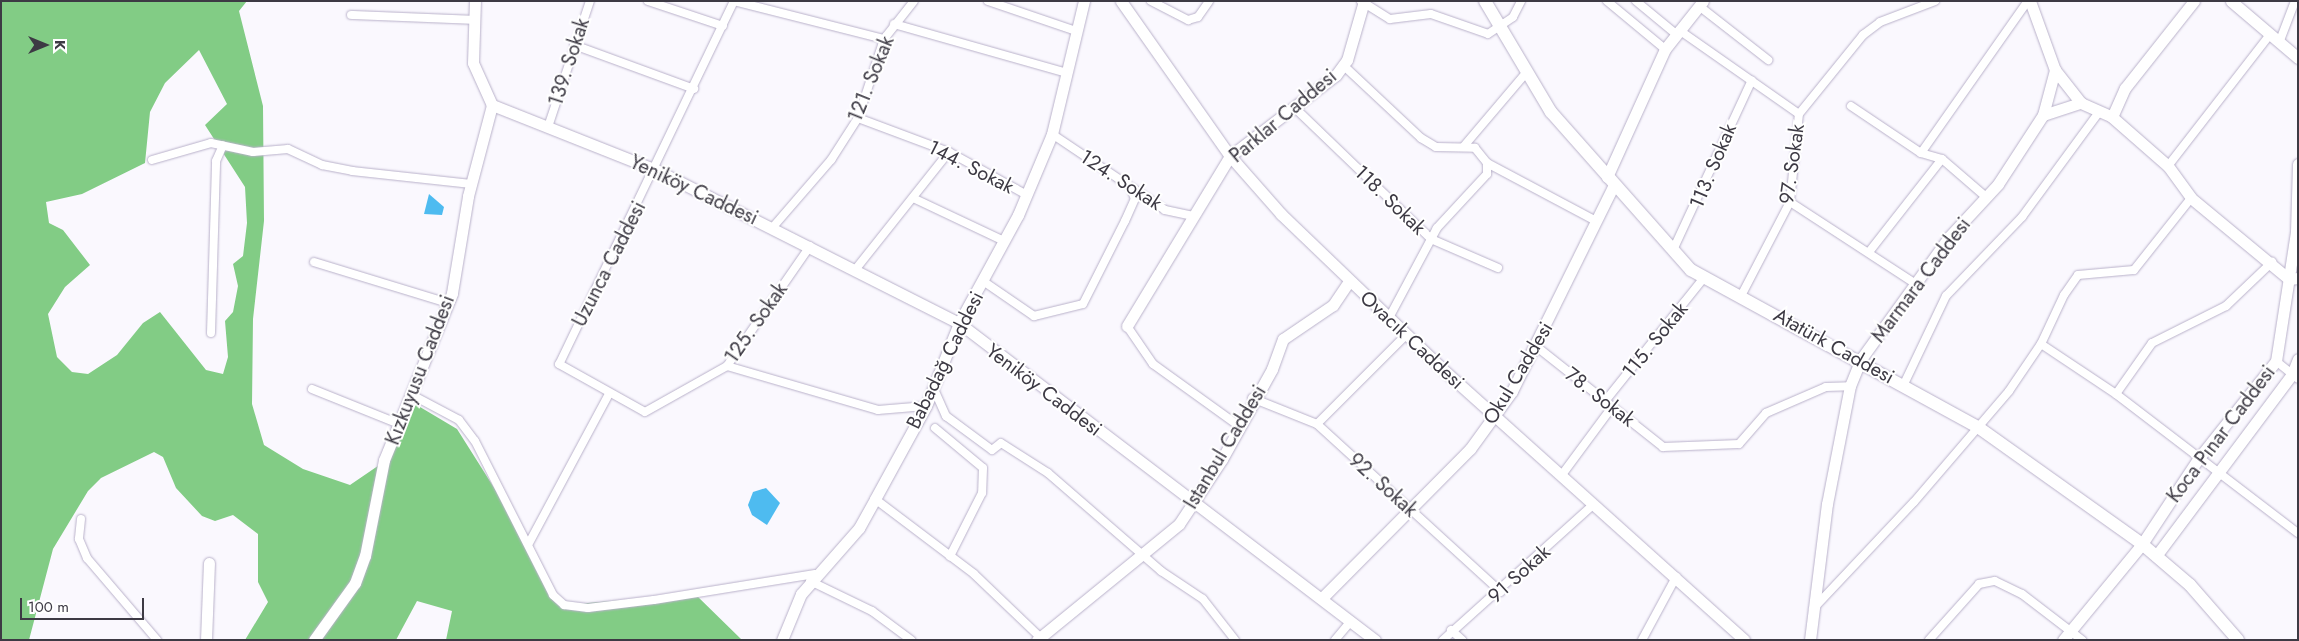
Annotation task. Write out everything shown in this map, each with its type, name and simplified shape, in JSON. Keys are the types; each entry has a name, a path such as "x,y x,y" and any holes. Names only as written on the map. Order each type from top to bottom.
{"main road":[{"name":"Atatürk Caddesi","path":"1485,1 1525,74 1611,181 1673,250 1703,279 1741,296 1861,360 1978,427 2142,544 2190,585 2238,640"}],"street":[{"path":"475,1 473,63 492,105"},
{"name":"139. Sokak","path":"549,124 590,1"},
{"path":"648,1 723,26"},
{"path":"734,1 884,39"},
{"name":"Uzunca Caddesi","path":"559,364 656,170 734,1"},
{"name":"121. Sokak","path":"773,227 831,160 858,118 884,39 914,1"},
{"path":"988,1 1076,31"},
{"name":"Babadağ Caddesi","path":"782,640 792,610 812,577 859,528 875,499 926,406 959,323 1027,195 1052,134 1084,1"},
{"name":"Ovacık Caddesi","path":"1121,1 1230,156 1349,281 1494,416 1676,577 1744,640"},
{"path":"1151,1 1188,20 1198,17 1209,1"},
{"path":"1363,2 1390,19 1431,14 1488,34 1500,29 1521,1"},
{"path":"1607,1 1665,49"},
{"path":"1636,1 1678,32 1752,80 1799,114"},
{"name":"97. Sokak","path":"1741,296 1790,202 1799,114 1863,35 1880,22 1935,1"},
{"path":"2029,1 2055,70 2081,102 2098,112 2112,117 2168,166 2191,198 2293,279"},
{"path":"1921,153 2029,1"},
{"path":"2112,117 2125,88 2194,1"},
{"path":"2231,1 2269,36 2298,58"},
{"path":"2279,43 2295,1"},
{"name":"Parklar Caddesi","path":"1127,326 1230,156 1296,109 1343,65 1363,2"},
{"path":"1701,4 1768,60"},
{"name":"Okul Caddesi","path":"1322,598 1470,449 1494,416 1537,347 1596,222 1665,49 1701,4"},
{"path":"351,15 473,20"},
{"path":"894,24 1067,73"},
{"path":"2168,166 2269,36"},
{"path":"574,45 694,89"},
{"path":"1343,65 1421,138 1436,146 1475,148 1487,163 1596,222"},
{"name":"Marmara Caddesi","path":"1810,640 1813,609 1850,386 1861,360 1949,237 1986,197 2032,137 2043,114 2055,70"},
{"path":"1464,146 1525,74"},
{"name":"113. Sokak","path":"1673,250 1752,80"},
{"path":"2043,114 2081,102"},
{"name":"Yeniköy Caddesi","path":"492,105 549,124 656,170 773,227 959,323 1375,640"},
{"name":"Kızkuyusu Caddesi","path":"314,640 355,583 381,491 384,460 448,303 471,184 492,105"},
{"path":"1851,106 1921,153 1942,158 1986,197"},
{"name":"118. Sokak","path":"1296,109 1431,240 1498,268"},
{"path":"1904,384 1946,296 2022,217 2098,112"},
{"name":"144. Sokak","path":"858,118 949,152 1027,195"},
{"name":"124. Sokak","path":"1052,134 1132,191 1165,210 1194,216"},
{"path":"152,160 210,143 223,144 253,152 299,151 322,164 399,180 471,184"},
{"path":"212,333 216,161 223,144"},
{"path":"855,270 949,152"},
{"path":"1869,252 1942,158"},
{"path":"1389,318 1431,240 1452,207 1487,174 1487,163"},
{"name":"Koca Pınar Caddesi","path":"2063,640 2142,544 2198,459 2276,361 2293,279 2298,164"},
{"path":"983,281 1034,316 1083,304 1135,199 1132,191"},
{"path":"913,198 1004,241"},
{"path":"1813,609 1830,595 1978,427 2041,344 2064,295 2078,275 2134,270 2191,198"},
{"path":"1790,202 1916,284"},
{"name":"125. Sokak","path":"559,364 609,394 645,412 727,366 810,246"},
{"path":"314,262 448,303"},
{"path":"2116,394 2152,343 2226,306 2272,262"},
{"name":"115. Sokak","path":"1606,400 1703,279"},
{"name":"Istanbul Caddesi","path":"1038,638 1143,556 1179,524 1192,500 1240,426 1252,398 1272,369 1283,339 1333,305 1349,281"},
{"path":"1127,326 1153,364 1240,426"},
{"path":"1317,424 1406,335"},
{"path":"2041,344 2116,394 2198,459 2217,471 2298,533"},
{"name":"78. Sokak","path":"1537,347 1663,447 1739,444 1766,413 1826,387 1850,386"},
{"path":"2156,556 2217,471 2295,376 2298,359"},
{"path":"2276,361 2295,376"},
{"path":"727,366 878,410 926,406"},
{"path":"933,387 946,416 992,450 1001,442 1048,473 1143,556 1203,599 1235,640"},
{"path":"312,389 399,424"},
{"path":"412,394 459,420 529,542 553,595 564,605 577,607 695,594 812,577 872,611 911,640"},
{"path":"529,542 609,394"},
{"name":"92. Sokak","path":"1252,398 1317,424 1408,512 1432,526 1501,592"},
{"path":"1561,476 1612,407"},
{"path":"935,428 983,468 982,493 950,556"},
{"path":"875,499 950,556 1038,638"},
{"name":"91 Sokak","path":"1443,640 1451,630 1501,592 1593,505"},
{"path":"81,519 79,540 87,558 157,640"},
{"path":"206,640 209,563"},
{"path":"1642,640 1676,577"},
{"path":"1929,640 1979,584 1995,582 2022,594 2082,640"},
{"path":"1335,640 1351,621"},
{"path":"1451,630 1462,640"}],"green space":[{"path":"1,1 247,1 239,11 263,106 264,221 253,319 252,404 264,445 303,469 350,485 391,457 415,404 457,429 529,543 546,583 564,605 695,594 742,640 446,640 452,611 417,601 396,640 245,640 268,602 258,582 258,534 233,515 215,521 202,516 176,488 163,457 154,452 101,478 88,491 53,549 29,640 1,640","holes":["199,50 227,104 205,125 245,187 247,223 243,256 233,264 238,286 233,312 225,321 228,357 223,374 206,370 160,312 143,323 117,355 88,374 72,372 57,357 48,314 65,287 90,265 63,230 49,223 46,202 82,194 145,163 150,112 165,83"]}],"water":[{"path":"429,194 444,207 442,215 424,214"},
{"path":"766,488 780,503 767,525 752,515 748,505 753,492"}]}
